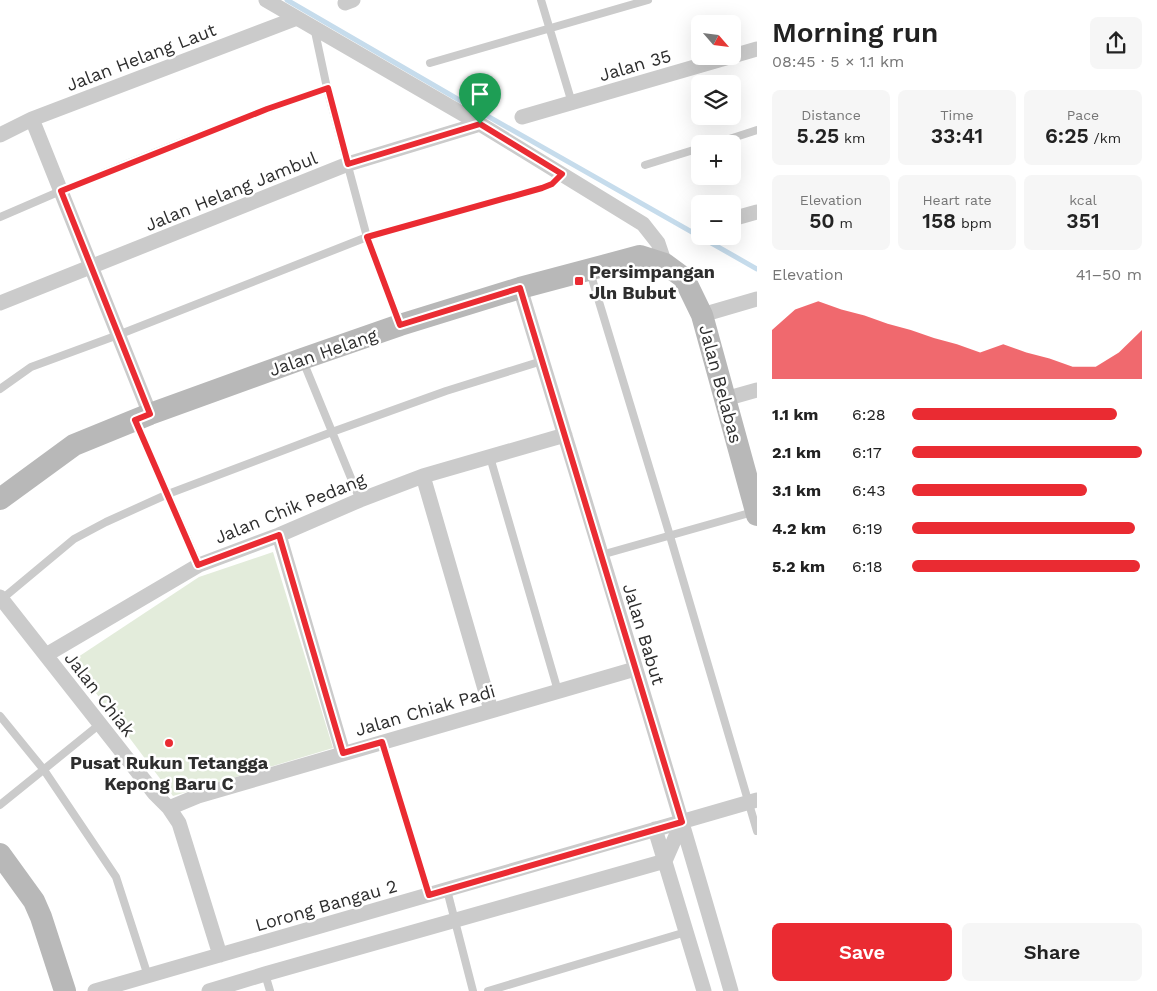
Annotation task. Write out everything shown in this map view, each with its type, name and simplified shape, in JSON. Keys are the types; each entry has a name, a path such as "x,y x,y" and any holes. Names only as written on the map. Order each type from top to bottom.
{"street":[{"path":"266,0 480,124 643,224 658,243 665,264"},
{"name":"Jalan Helang Laut","path":"0,135 32,119 297,18"},
{"name":"Jalan 35","path":"522,117 757,49"},
{"path":"32,119 118,335 142,417"},
{"name":"Jalan Helang Jambul","path":"0,303 348,164 480,124"},
{"path":"741,216 757,212"},
{"name":"Jalan Helang","path":"0,499 74,446 142,417 302,359 400,325 589,268 640,256 665,264"},
{"name":"Jalan Belabas","path":"665,264 684,278 702,315 725,399 747,464 757,513"},
{"name":"Jalan Babut","path":"520,288 682,822 731,991"},
{"path":"702,315 757,299"},
{"path":"725,399 757,390"},
{"name":"Jalan Chik Pedang","path":"46,656 198,565 279,535 360,500 423,476 565,435"},
{"path":"423,476 491,710"},
{"path":"279,535 343,753"},
{"name":"Jalan Chiak","path":"1,598 179,823 220,955"},
{"name":"Jalan Chiak Padi","path":"169,808 198,796 635,669"},
{"name":"Lorong Bangau 2","path":"95,991 753,801"},
{"path":"665,861 682,822"},
{"path":"655,829 704,991"},
{"path":"0,854 34,901 62,990"},
{"path":"209,991 665,861"}],"lane":[{"path":"542,0 572,103"},
{"path":"430,63 648,0"},
{"path":"314,27 367,237 400,325"},
{"path":"0,217 250,116 328,88"},
{"path":"741,135 757,130"},
{"path":"645,165 691,151"},
{"path":"0,389 31,367 118,335 367,237 542,188 552,184 562,174"},
{"path":"589,268 753,801 757,831"},
{"path":"302,359 360,500"},
{"path":"1,598 74,539 106,522 168,494 446,391 542,361"},
{"path":"142,417 168,494 198,565"},
{"path":"490,457 558,691"},
{"path":"601,555 757,513"},
{"path":"0,716 44,770 116,878 148,976"},
{"path":"0,805 100,724"},
{"path":"382,742 429,895"},
{"path":"447,890 473,991"},
{"path":"488,991 686,932"},
{"path":"265,974 270,991"}],"green space":[{"path":"273,552 333,748 173,796 72,661 199,577"}],"waterway":[{"path":"287,0 757,269"}],"place":[{"name":"Persimpangan Jln Bubut","path":"579,281"},
{"name":"Pusat Rukun Tetangga Kepong Baru C","path":"169,743"}],"route":[{"path":"328,88 348,164 480,124 562,174 552,184 542,188 367,237 400,325 520,288 682,822 429,895 382,742 343,753 279,535 198,565 135,420 150,414 61,191 267,109 328,88"}]}
